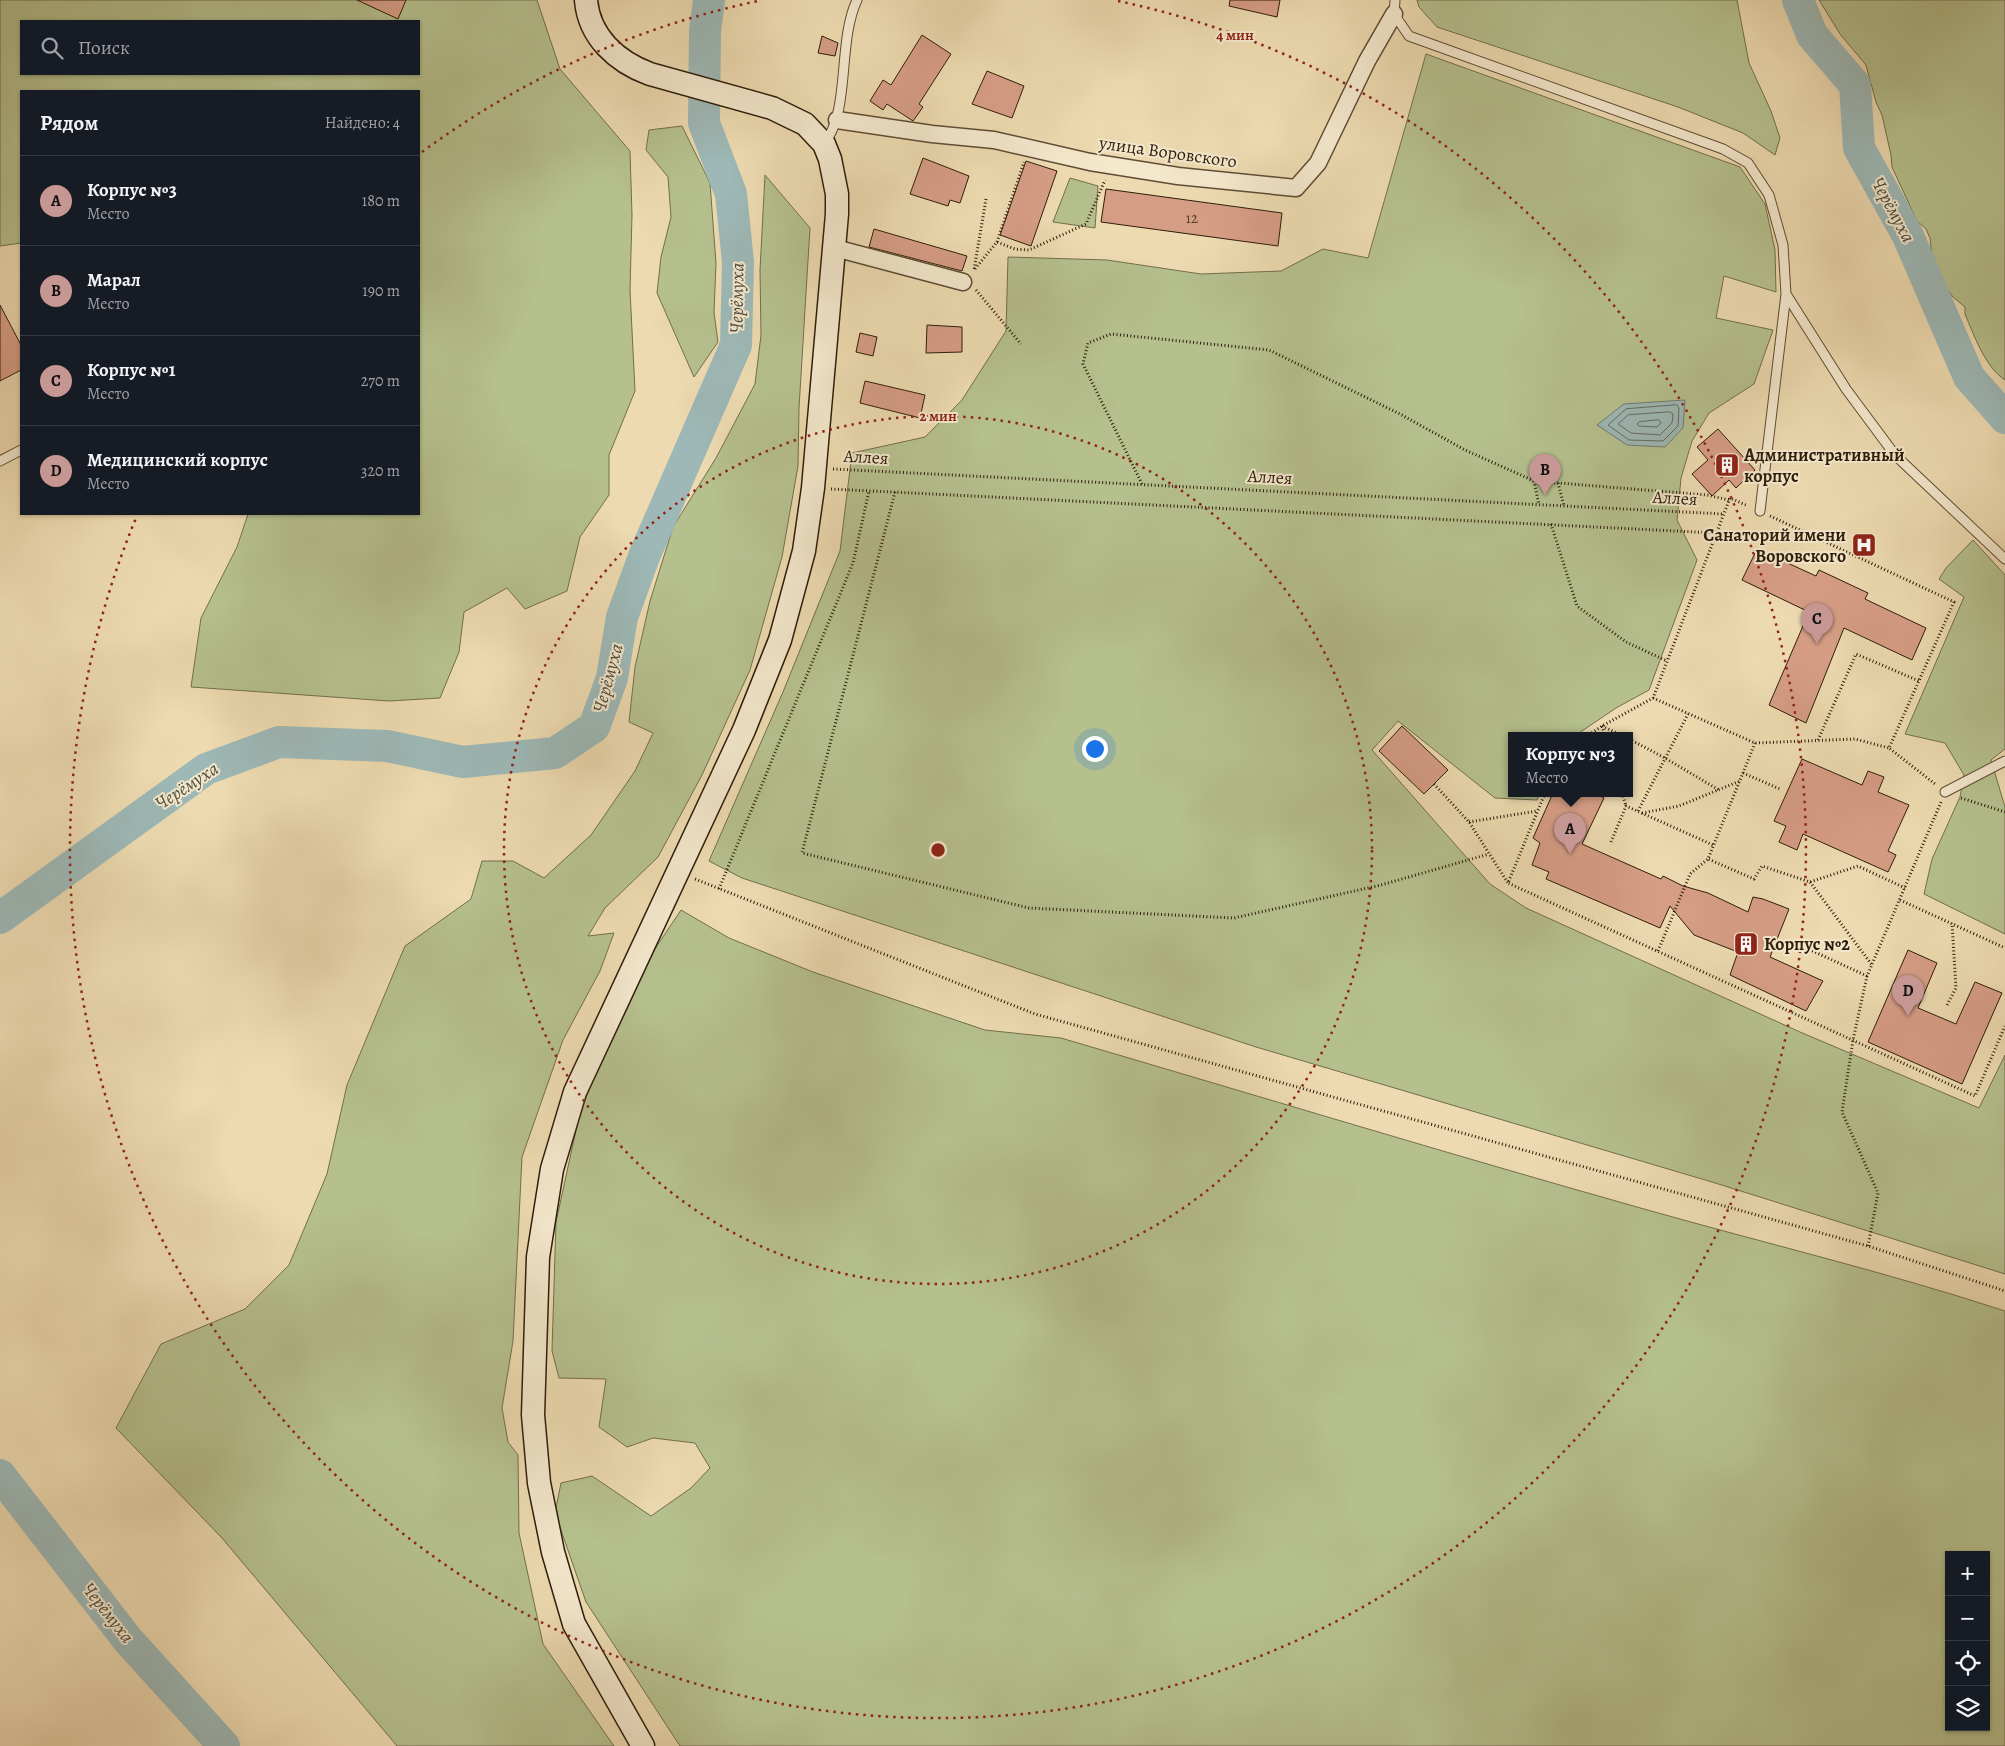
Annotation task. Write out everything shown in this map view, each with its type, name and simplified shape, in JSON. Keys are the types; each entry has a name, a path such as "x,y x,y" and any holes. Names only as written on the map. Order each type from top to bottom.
{"main road":[{"path":"586,0 596,33 607,47 631,66 650,74 772,108 805,124 824,144 830,159 837,194 835,248 814,478 804,550 780,640 744,730 575,1092 552,1169 538,1257 533,1415 539,1483 553,1552 574,1624 643,1746"}],"street":[{"name":"улица Воровского","path":"837,120 932,134 994,140 1111,166 1178,176 1296,188 1318,163 1394,7"},
{"path":"835,248 970,282"}],"lane":[{"path":"824,144 837,120 846,36 857,0"},
{"path":"1394,7 1408,36 1723,149 1748,163 1769,195 1783,245 1786,294 1760,512"},
{"path":"1786,294 1846,389 1894,455 2005,559"},
{"path":"0,461 20,451"},
{"path":"1945,792 2005,761"}],"path":[{"path":"974,270 997,242 1029,147"},
{"path":"997,242 1016,249 1029,250 1086,224 1111,166"},
{"path":"986,199 974,270 970,282 1021,344"},
{"path":"1142,484 1083,364 1088,343 1111,334 1269,350 1400,414 1465,450 1534,481 1707,495 1729,500 1730,498 1954,602 1889,748"},
{"name":"Аллея","path":"814,478 1142,484 1724,514"},
{"name":"Аллея","path":"814,478 869,491 1717,532"},
{"path":"1534,481 1539,504"},
{"path":"1558,482 1564,506"},
{"path":"719,889 853,563 869,491"},
{"path":"895,492 802,853 1029,908 1234,918 1382,885 1490,854"},
{"path":"1593,732 1653,698 1729,500"},
{"path":"1551,524 1577,606 1626,642 1667,661"},
{"path":"1818,740 1856,654 1919,681"},
{"path":"1653,698 1755,743 1855,739 1889,748 1945,792 2005,812"},
{"path":"1640,812 1688,714"},
{"path":"1602,726 1603,732"},
{"path":"1602,726 1615,732"},
{"path":"1633,741 1719,790"},
{"path":"1658,951 1690,874 1708,859 1755,743"},
{"path":"1743,773 1780,789"},
{"path":"1640,812 1679,806 1740,781"},
{"path":"1434,784 1470,822 1508,884 1975,1096 2005,1026"},
{"path":"1868,1246 1878,1193 1842,1112 1853,1040 1867,976 1945,792"},
{"path":"1508,884 1543,797"},
{"path":"1611,842 1626,806 1623,797"},
{"path":"1626,806 1714,845"},
{"path":"1470,822 1538,811"},
{"path":"1708,859 1754,879 1762,866 1810,882 1872,965"},
{"path":"1810,882 1858,866 1904,888"},
{"path":"678,872 1035,1014 1868,1246 2005,1291"},
{"path":"1900,900 2005,948"},
{"path":"1947,1005 1956,988 1952,924"},
{"path":"1793,942 1867,976"}],"green space":[{"path":"0,0 537,0 560,69 630,151 632,215 630,290 635,391 609,455 609,495 580,537 567,591 525,609 507,588 464,612 459,652 440,698 389,701 191,687 201,618 237,547 248,515 420,515 420,90 20,90 20,243 0,246"},
{"path":"1417,0 1737,0 1749,63 1771,111 1780,138 1775,155 1743,133 1678,107 1437,27 1419,7"},
{"path":"1819,0 2005,0 2005,380 1986,359 1976,341 1965,314 1965,307 1953,297 1933,268 1930,238 1926,229 1917,221 1892,167 1882,115 1876,102 1866,65 1840,34"},
{"path":"1426,54 1740,167 1765,204 1775,250 1776,292 1724,276 1716,318 1773,330 1754,384 1709,413 1692,441 1681,478 1677,520 1697,560 1649,690 1616,708 1580,732 1508,732 1508,797 1538,797 1537,800 1495,798 1398,721 1372,750 1490,884 1526,908 1800,1032 1979,1108 2005,1055 2005,1274 1712,1182 1256,1047 742,878 709,861 783,692 840,551 852,453 925,437 962,400 1006,331 1008,257 1107,260 1201,274 1281,271 1323,249 1368,258"},
{"path":"682,126 710,183 716,263 714,313 718,342 694,377 657,293 661,257 671,217 668,177 646,150 649,130"},
{"path":"765,175 810,228 799,408 798,466 782,557 750,670 702,775 658,857 605,908 588,936 614,933 600,971 563,1040 522,1157 513,1341 502,1408 508,1442 518,1455 519,1533 543,1644 614,1746 397,1746 222,1538 116,1428 161,1344 245,1309 289,1265 327,1174 347,1085 405,946 471,899 482,861 513,861 544,878 591,835 635,771 653,733 629,722 635,667 650,601 673,527 716,458 755,384 761,335 760,270"},
{"path":"1070,178 1098,186 1095,228 1053,222"},
{"path":"1973,540 2005,575 2005,749 1991,760 2005,807 2005,934 1924,894 1932,859 1960,797 1964,775 1945,743 1905,734 1964,597 1939,579 1946,568"},
{"path":"681,910 729,938 813,972 985,1030 1061,1038 1498,1167 1689,1222 1870,1271 2005,1311 2005,1746 680,1746 586,1602 555,1513 561,1483 592,1476 651,1516 691,1488 710,1468 695,1443 653,1438 627,1447 599,1427 606,1379 559,1378 552,1351 556,1222 580,1112 634,980"}],"water":[{"path":"1685,400 1683,428 1665,447 1627,445 1597,425 1624,404"}],"building":[{"path":"357,0 406,0 398,19"},
{"path":"1230,0 1280,0 1277,17 1229,6"},
{"path":"922,35 951,54 919,104 923,107 913,121 887,104 883,110 870,101 883,80 891,85"},
{"path":"822,36 838,43 835,56 818,53"},
{"path":"987,71 1024,86 1012,118 972,104"},
{"path":"923,158 969,176 960,203 950,200 948,206 910,194"},
{"path":"1026,161 1057,171 1031,246 1000,235"},
{"path":"1106,189 1282,213 1278,246 1101,222"},
{"path":"874,229 967,256 962,271 869,247"},
{"path":"0,305 20,343 20,371 0,381"},
{"path":"927,325 962,327 962,352 926,353"},
{"path":"860,333 877,337 873,356 856,352"},
{"path":"865,381 925,395 920,418 860,403"},
{"name":"Административный корпус","path":"1718,429 1755,470 1736,488 1729,480 1712,496 1692,474 1708,460 1697,447"},
{"path":"1757,549 1816,576 1819,570 1868,593 1865,599 1926,628 1912,660 1844,628 1806,723 1769,705 1809,612 1742,580"},
{"path":"1402,726 1448,770 1424,794 1379,751"},
{"path":"1802,759 1862,785 1868,771 1884,777 1878,792 1909,805 1888,851 1896,855 1888,872 1803,834 1797,850 1779,842 1786,826 1774,821"},
{"path":"1551,797 1602,797 1604,798 1582,844 1661,879 1663,876 1683,886 1708,893 1748,912 1753,897 1789,909 1770,957 1823,981 1806,1011 1730,975 1738,952 1694,935 1670,906 1660,928 1546,879 1549,872 1532,865 1540,843 1533,838"},
{"path":"1908,950 1937,963 1918,1008 1956,1024 1975,982 2002,993 1962,1084 1868,1042"}],"waterway":[{"name":"Черёмуха","path":"0,918 206,769 279,742 387,746 463,762 555,753 594,727 612,678 622,617 645,554 736,345 738,262 731,194 704,123 705,31 709,0"},
{"name":"Черёмуха","path":"1798,0 1812,35 1855,85 1859,148 1908,236 1969,377 2005,418"},
{"name":"Черёмуха","path":"0,1475 128,1640 224,1746"}],"place":[{"name":"Административный корпус","path":"1727,465"},
{"name":"Марал","path":"1545,495"},
{"name":"Санаторий имени Воровского","path":"1864,545"},
{"name":"Корпус №1","path":"1817,644"},
{"name":"Корпус №3","path":"1570,854"},
{"name":"Корпус №2","path":"1746,944"},
{"name":"Медицинский корпус","path":"1908,1016"}]}
